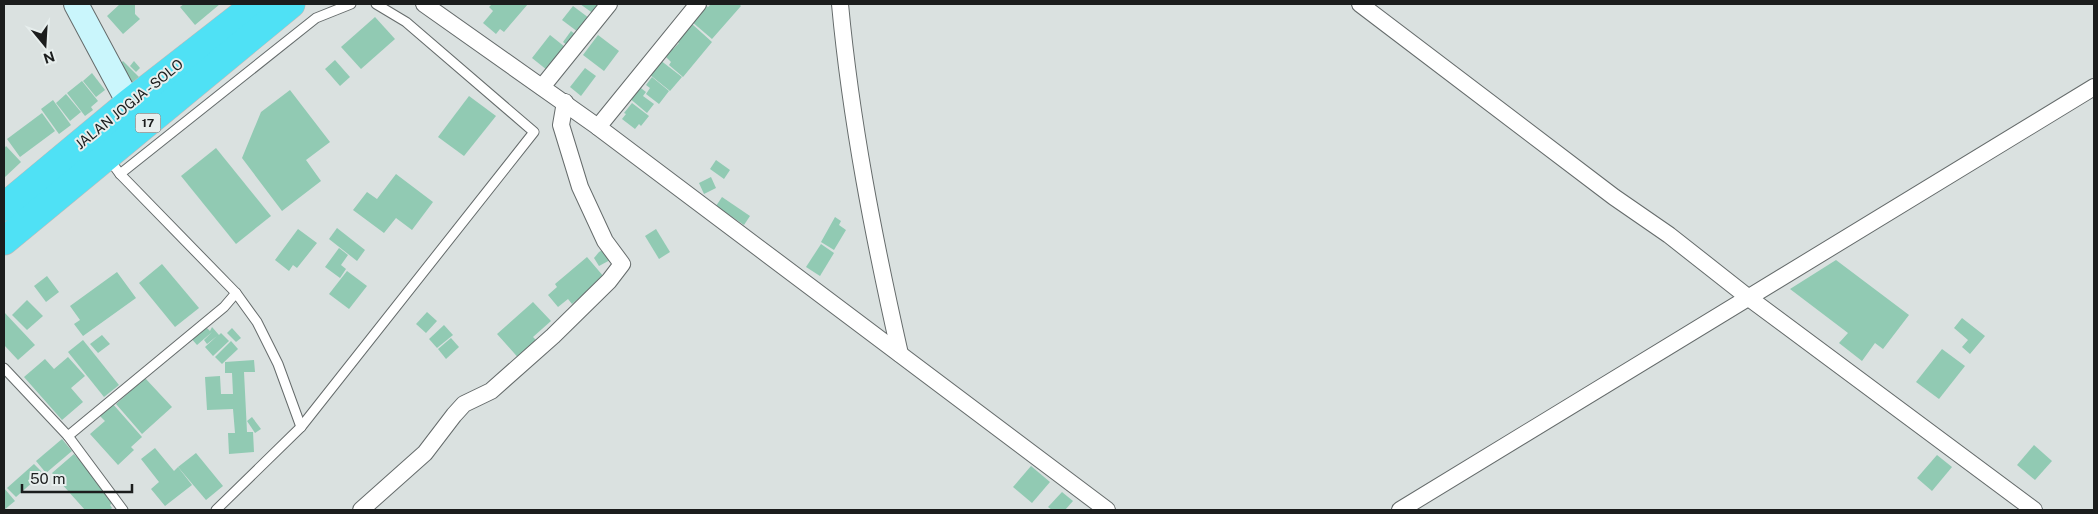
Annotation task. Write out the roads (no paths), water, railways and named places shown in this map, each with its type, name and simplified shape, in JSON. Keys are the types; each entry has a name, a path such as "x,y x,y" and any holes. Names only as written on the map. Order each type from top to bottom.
{"highway":[{"name":"JALAN JOGJA - SOLO","path":"4,207 129,103 256,4"},
{"name":"JALAN JOGJA - SOLO","path":"4,241 113,165 147,124 291,4"}],"main road":[{"path":"76,4 129,103 147,124"}],"street":[{"path":"424,4 565,102 1107,510"},
{"path":"542,87 609,4"},
{"path":"598,127 698,4"},
{"path":"840,4 845,52 871,223 900,354"},
{"path":"1360,4 1614,197 1669,235 1749,298 2034,510"},
{"path":"1400,510 2094,87"},
{"path":"361,510 424,453 464,404 490,391 554,336 609,281 622,264 605,241 580,187 561,126 565,102"}],"lane":[{"path":"301,427 278,364 257,322 236,293 113,165 316,18 352,4"},
{"path":"216,510 301,427 534,132 406,22 376,4"},
{"path":"68,436 224,307 236,293"},
{"path":"4,368 68,436 123,510"}]}
